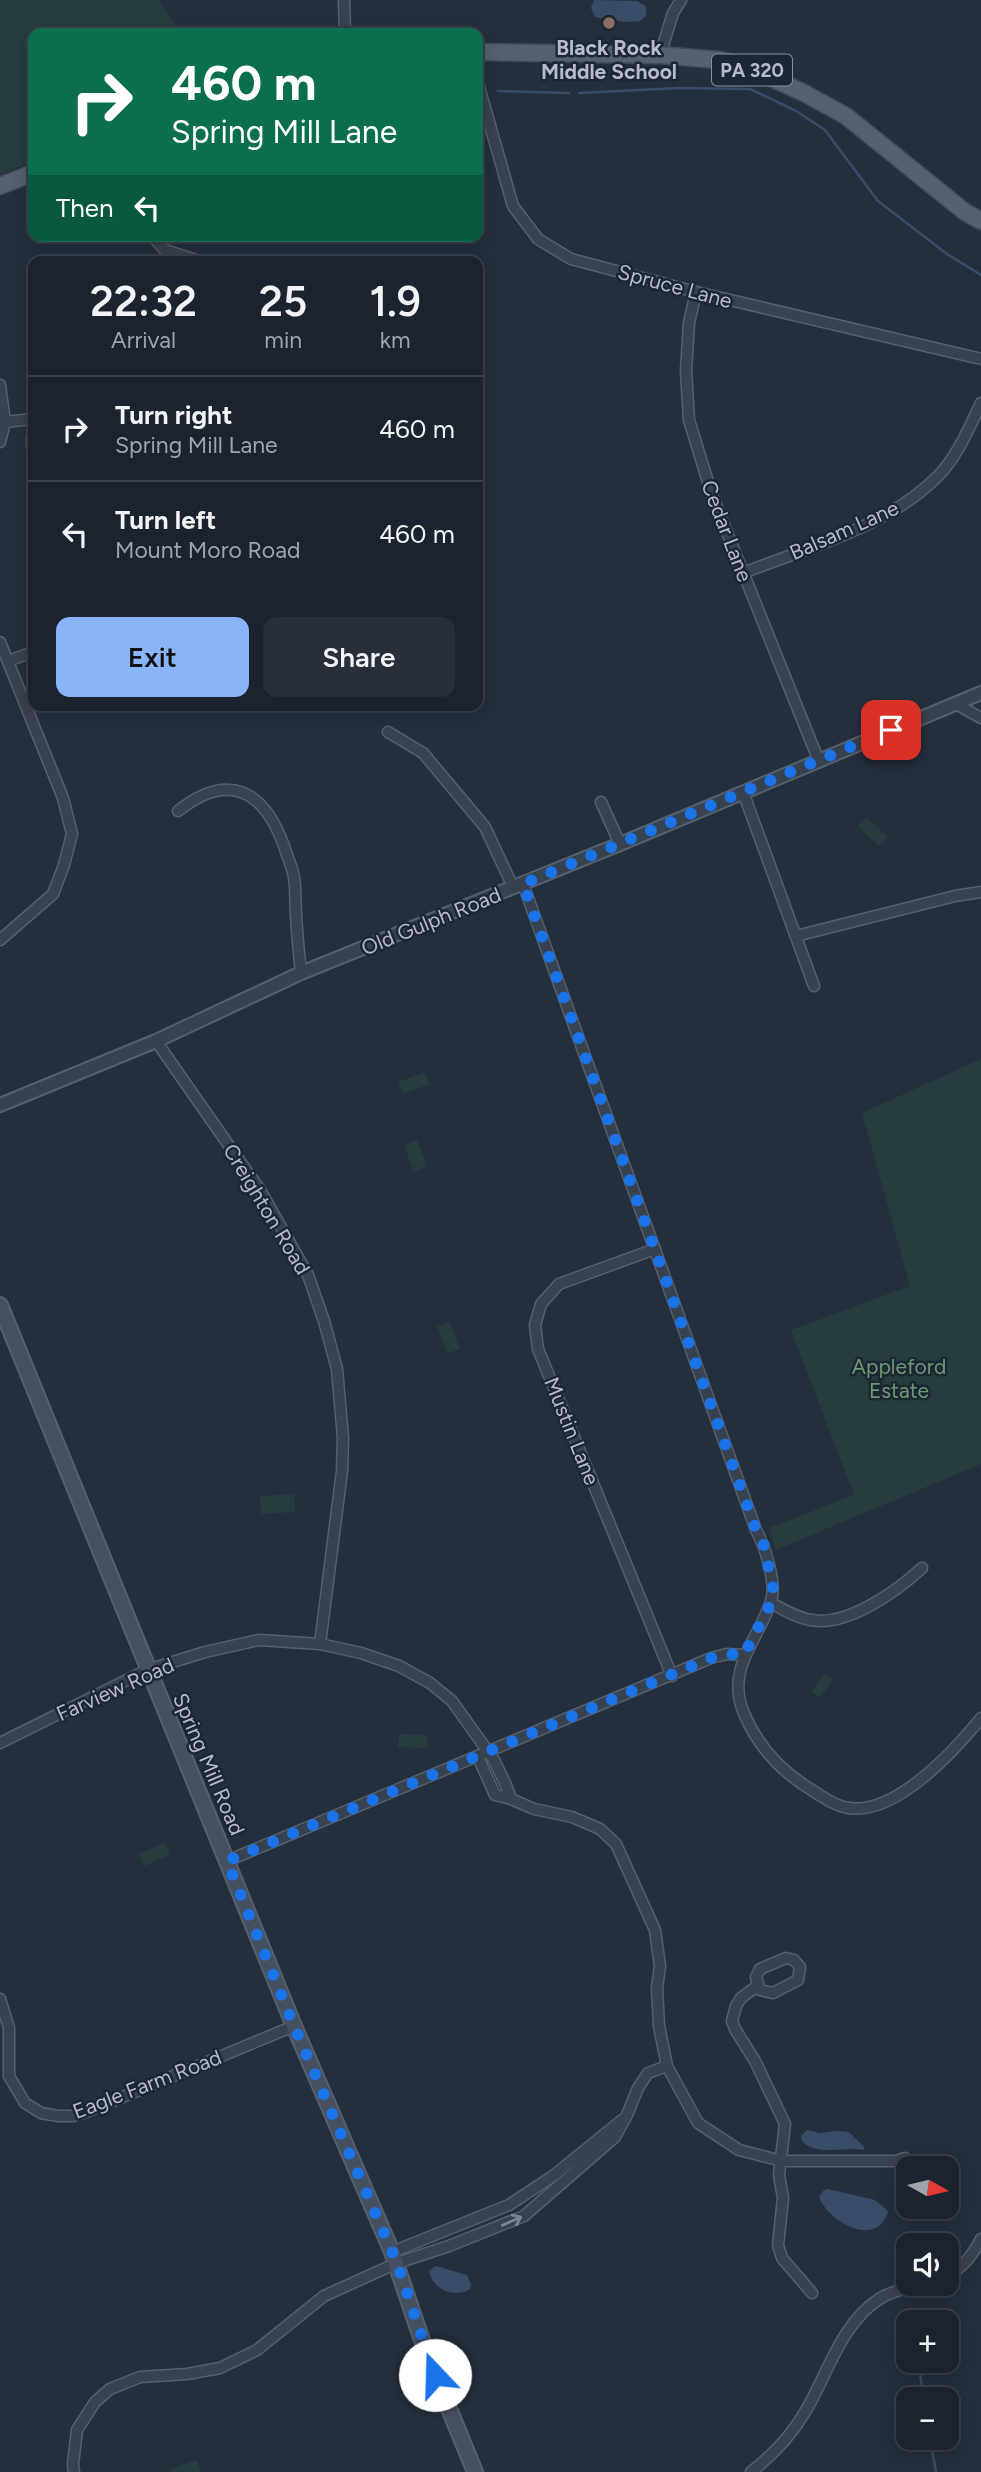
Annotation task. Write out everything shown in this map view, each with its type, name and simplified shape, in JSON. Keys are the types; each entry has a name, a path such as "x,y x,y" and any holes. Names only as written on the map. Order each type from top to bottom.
{"main road":[{"name":"PA 320","path":"483,52 660,55 719,60 745,66 846,116 965,212 981,221"},
{"path":"0,186 28,175"},
{"name":"Spring Mill Road","path":"0,1305 294,2026 394,2258 427,2355 475,2472"}],"street":[{"path":"344,0 345,28"},
{"path":"660,55 681,0"},
{"name":"Spruce Lane","path":"483,101 513,206 538,239 571,259 696,292 981,359"},
{"path":"158,242 166,250 184,256"},
{"name":"Cedar Lane","path":"696,292 689,323 686,371 689,420 712,495 818,759"},
{"path":"0,385 5,422 0,442"},
{"name":"Balsam Lane","path":"743,573 876,520 905,503 939,475 965,438 981,403"},
{"path":"5,422 28,420"},
{"path":"0,642 28,711"},
{"path":"8,661 28,654"},
{"name":"Old Gulph Road","path":"0,1105 156,1041 301,973 620,844 981,693"},
{"path":"956,704 981,718"},
{"path":"0,940 53,894 72,834 63,798 28,711"},
{"path":"388,732 423,752 485,827 518,885 655,1249 756,1530 763,1542 774,1592 744,1655 738,1686 741,1707 753,1733 786,1773 827,1800 846,1808 863,1809 878,1805 914,1784 981,1718"},
{"path":"178,811 196,797 218,790 230,790 251,797 267,810 294,877 301,973"},
{"path":"743,792 814,986"},
{"path":"601,802 620,844"},
{"path":"796,936 955,896 981,892"},
{"name":"Creighton Road","path":"156,1041 260,1190 308,1275 337,1369 343,1438 342,1471 320,1644"},
{"name":"Mustin Lane","path":"655,1249 559,1284 541,1304 535,1325 538,1349 672,1676"},
{"path":"771,1603 811,1620 836,1619 890,1593 922,1568"},
{"name":"Farview Road","path":"0,1742 147,1670 205,1652 259,1640 320,1644 361,1653 388,1662 430,1683 452,1701 483,1754"},
{"path":"227,1861 711,1658 727,1654 744,1655"},
{"path":"483,1754 503,1777 511,1799"},
{"path":"483,1754 495,1795 534,1809 572,1817 600,1829 616,1844 655,1930 660,1966 657,1988 659,2026 667,2066 698,2123 739,2150 782,2161 896,2161"},
{"path":"781,1959 794,1960 800,1967 798,1980 773,1993 764,1992 757,1986 756,1977 760,1969 781,1959"},
{"path":"757,1986 741,1998 732,2021 755,2061 785,2124 779,2175 783,2198 778,2245 782,2258 812,2292"},
{"name":"Eagle Farm Road","path":"0,1999 9,2028 9,2076 32,2109 58,2116 73,2116 89,2111 294,2026"},
{"path":"394,2258 461,2241 524,2216 615,2137 627,2115 630,2102 648,2073 667,2066"},
{"path":"74,2472 77,2430 95,2402 110,2389 140,2377 187,2374 220,2368 257,2350 324,2296 425,2239 509,2205 553,2176 627,2115"},
{"path":"455,2227 461,2241"},
{"path":"425,2239 430,2250"},
{"path":"959,2268 968,2260 981,2239"},
{"path":"751,2472 774,2454 791,2433 806,2411 844,2337 862,2312 881,2298 896,2293"}],"green space":[{"path":"0,0 158,0 178,28 28,28 28,163 0,175"},
{"path":"867,817 888,837 879,846 858,826"},
{"name":"Appleford Estate","path":"981,1059 981,1464 776,1550 769,1528 854,1495 791,1330 910,1286 862,1113"},
{"path":"425,1072 430,1084 403,1094 398,1082"},
{"path":"417,1140 427,1167 414,1172 404,1145"},
{"path":"450,1322 460,1349 447,1353 437,1326"},
{"path":"294,1494 295,1512 261,1514 260,1496"},
{"path":"824,1674 833,1680 820,1698 811,1692"},
{"path":"399,1734 428,1735 427,1748 398,1747"},
{"path":"165,1843 170,1855 144,1866 138,1854"},
{"path":"197,2460 201,2472 171,2472 170,2469"}],"water":[{"path":"594,0 637,1 646,6 646,16 640,21 625,22 595,17 591,8"},
{"path":"28,428 28,452 26,450"},
{"path":"807,2130 820,2133 849,2132 865,2148 815,2149 802,2141 801,2136"},
{"path":"828,2189 875,2200 888,2211 883,2222 864,2230 843,2223 824,2207 819,2197"},
{"path":"436,2266 467,2275 470,2289 457,2293 439,2287 434,2283 429,2271"}],"waterway":[{"path":"579,93 679,88 750,89 796,111 825,130 878,201 947,254 981,275"},
{"path":"498,91 569,93"},
{"path":"920,2373 922,2387"},
{"path":"932,2450 936,2472"}],"place":[{"name":"Black Rock Middle School","path":"609,23"}],"route":[{"path":"435,2375 397,2263 294,2026 227,1861 711,1658 727,1654 744,1655 774,1592 763,1542 756,1530 523,884 891,730"}]}
